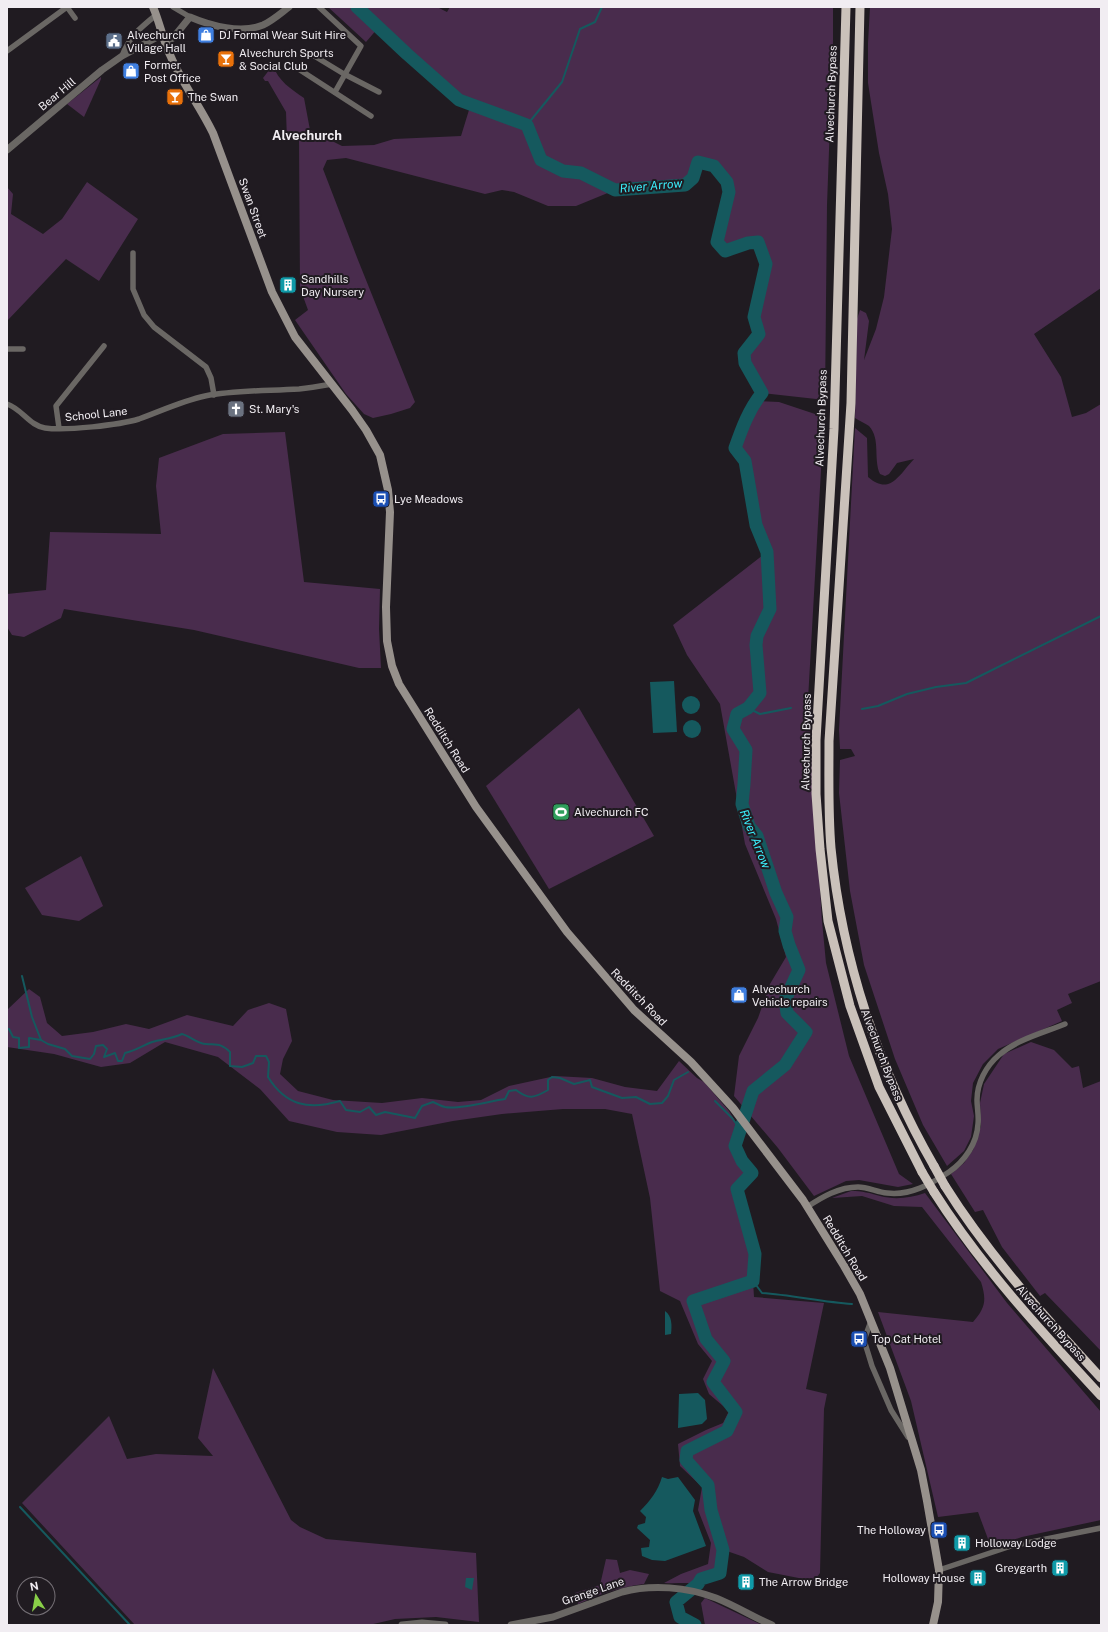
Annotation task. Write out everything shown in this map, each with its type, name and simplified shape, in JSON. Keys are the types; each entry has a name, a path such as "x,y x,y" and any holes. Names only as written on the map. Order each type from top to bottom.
{"highway":[{"name":"Alvechurch Bypass","path":"846,7 838,225 834,429 816,740 816,794 828,921 850,1006 879,1087 922,1172 951,1219 1004,1288 1101,1396"},
{"name":"Alvechurch Bypass","path":"860,7 851,403 829,741 829,794 832,848 842,922 863,1004 891,1081 922,1146 963,1215 1009,1275 1101,1378"}],"main road":[{"name":"Swan Street","path":"153,7 170,55 182,80 213,132 272,292 294,337 332,384"},
{"name":"Redditch Road","path":"332,384 366,430 380,455 385,472 390,512 386,607 387,641 392,666 399,684 476,806 568,932 634,1010 691,1062 733,1108 807,1207 830,1242 860,1294 890,1368 913,1444 927,1501 939,1570 938,1594 933,1625"}],"street":[{"path":"7,51 67,7 75,18"},
{"path":"173,7 190,17 221,27 250,28 265,24 289,7"},
{"path":"319,7 361,46 335,92"},
{"name":"Bear Hill","path":"122,56 127,43 142,26 156,15"},
{"name":"Bear Hill","path":"7,150 97,74 122,56 165,38 173,38 190,17"},
{"path":"311,54 344,74 380,92"},
{"path":"300,70 371,116"},
{"path":"133,253 133,289 144,315 154,327 206,367 211,378 214,395"},
{"path":"58,428 56,406 104,346"},
{"path":"7,349 23,349"},
{"name":"School Lane","path":"7,404 18,410 39,426 58,428 105,425 132,420 184,402 214,395 257,390 300,389 332,384"},
{"path":"807,1207 831,1194 851,1188 864,1188 894,1194 907,1193 920,1189 950,1172 968,1153 976,1136 978,1124 977,1098 979,1088 981,1079 991,1062 1008,1048 1019,1042 1065,1024"},
{"path":"871,1320 864,1340 872,1366 891,1410 913,1444"},
{"path":"939,1570 1010,1546 1101,1528"},
{"name":"Grange Lane","path":"511,1625 553,1617 610,1595 632,1589 657,1588 697,1592 727,1603 772,1625"},
{"path":"402,1625 422,1623 445,1625"}],"shaded area":[{"path":"328,7 437,7 447,12 450,7 833,7 827,205 825,400 762,393 745,363 744,353 759,334 754,317 766,264 758,242 748,243 725,251 717,242 729,192 727,182 714,166 698,162 693,178 685,185 615,190 576,206 548,206 514,192 502,190 485,194 346,158 327,160 323,169 415,402 410,408 391,414 373,418 364,414 346,394 295,320 308,310 300,288 299,139 287,140 286,112 268,81 265,81 263,78 273,65 278,76 290,88 304,98 310,130 342,146 374,145 394,139 461,136 472,105 459,100 378,28 366,42"},
{"path":"870,7 1101,7 1101,288 1034,334 1061,377 1072,417 1086,413 1101,404 1101,981 1068,994 1072,1003 1057,1010 1062,1021 998,1049 983,1064 973,1083 971,1101 974,1116 971,1137 964,1151 947,1166 923,1125 895,1059 864,965 850,891 839,793 840,760 855,756 851,749 840,749 839,730 855,428 867,438 868,477 876,482 888,484 894,481 914,459 897,463 889,474 885,476 880,474 873,431 869,426 855,418 857,319 860,310 866,313 869,321 864,360 876,329 884,297 892,229 888,194 879,153 868,83"},
{"path":"101,77 101,79 84,117 67,104"},
{"path":"87,182 138,219 99,281 66,259 7,321 7,187 13,194 11,214 43,234 62,219"},
{"path":"756,401 779,402 824,417 808,700 826,963 849,1056 899,1174 913,1184 898,1187 859,1180 846,1181 814,1196 778,1148 734,1096 739,1056 758,1018 770,984 786,957 776,919 745,844 720,704 687,655 673,625 767,552 756,525 745,462 735,448 745,422"},
{"path":"285,432 304,582 380,589 379,629 381,668 359,668 194,630 64,609 61,618 24,637 12,635 7,627 7,594 46,590 50,532 161,534 156,486 159,458 223,434"},
{"path":"579,708 654,836 549,889 486,786"},
{"path":"81,856 103,906 79,921 42,915 25,888"},
{"path":"29,989 40,997 47,1023 62,1036 93,1032 126,1024 149,1029 187,1015 233,1026 248,1010 269,1003 286,1009 292,1041 283,1059 280,1074 298,1091 333,1100 382,1103 422,1098 458,1102 481,1100 509,1086 555,1076 592,1078 625,1087 657,1091 679,1061 697,1078 704,1082 729,1111 740,1129 735,1146 742,1161 752,1173 737,1189 755,1254 753,1281 754,1297 824,1303 806,1389 827,1394 824,1409 820,1573 814,1581 768,1572 744,1557 724,1550 720,1573 701,1579 698,1584 664,1583 681,1574 708,1564 711,1543 698,1510 702,1487 680,1466 678,1444 723,1423 729,1411 709,1394 703,1379 712,1361 698,1344 680,1301 660,1291 650,1198 632,1114 605,1109 563,1109 502,1114 453,1121 381,1135 337,1132 289,1121 260,1089 218,1057 165,1042 130,1063 101,1067 54,1054 7,1047 7,1010"},
{"path":"1031,1042 1054,1050 1072,1068 1079,1066 1083,1088 1101,1081 1101,1351 1045,1293 1040,1296 1002,1247 983,1210 975,1212 951,1174 964,1163 973,1150 981,1126 980,1103 984,1084 1004,1054"},
{"path":"851,1191 897,1198 925,1193 1007,1303 1101,1412 1101,1520 1022,1537 991,1547 978,1512 938,1517 911,1401 878,1312 973,1322 980,1313 984,1304 983,1289 981,1282 922,1207 894,1206 862,1196 832,1198"},
{"path":"213,1368 291,1520 300,1527 326,1539 476,1553 479,1622 436,1617 395,1619 369,1625 135,1625 22,1503 109,1416 127,1459 156,1454 213,1456 198,1438"},
{"path":"606,1559 617,1560 620,1573 630,1570 649,1574 644,1584 610,1591 578,1604 575,1593 600,1585"},
{"path":"705,1598 762,1625 705,1625 701,1603"}],"water":[{"path":"674,681 677,732 653,733 650,682"},
{"path":"691,696 697,699 700,705 697,711 691,714 685,711 682,705 685,699"},
{"path":"692,720 698,723 701,729 698,735 692,738 686,735 683,729 686,723"},
{"path":"665,1311 671,1321 671,1334 665,1335"},
{"path":"698,1393 705,1400 707,1419 702,1424 678,1428 679,1394"},
{"path":"662,1477 668,1479 678,1477 695,1500 693,1511 706,1546 665,1561 652,1560 642,1556 641,1548 649,1547 650,1540 637,1528 638,1525 645,1523 646,1517 640,1511 653,1496"},
{"path":"466,1578 474,1578 472,1590 465,1587"}],"waterway":[{"name":"River Arrow","path":"357,7 459,100 527,125 541,160 563,171 581,173 615,190 685,185 693,178 698,162 714,166 727,182 729,192 717,242 725,251 748,243 758,242 766,264 754,317 759,334 744,353 745,363 762,393 757,399 743,426 735,448 745,461 756,525 767,552 770,609 757,636 756,645 760,693 748,708 737,714 733,729 746,750 742,804 749,826 757,836 776,893 787,917 785,931 799,970 785,1000 787,1013 806,1032 785,1065 753,1091 735,1146 742,1161 752,1173 737,1189 755,1254 753,1281 693,1301 706,1339 724,1361 713,1382 736,1412 727,1431 687,1451 686,1460 708,1485 711,1510 723,1550 720,1573 701,1579 698,1584 676,1602 680,1617 695,1625"},
{"path":"527,125 562,82 580,29 595,22 602,7"},
{"path":"862,709 878,706 907,694 936,687 966,683 1101,616"},
{"path":"748,708 760,714 791,708"},
{"path":"22,976 32,1017 41,1040"},
{"path":"7,1029 9,1029 13,1037 19,1038 19,1048 29,1047 29,1038 41,1040 48,1044 65,1049 72,1056 90,1059 94,1054 96,1046 103,1045 107,1049 104,1057 115,1053 118,1061 122,1061 125,1053 152,1042 182,1034 203,1044 219,1045 224,1047 230,1052 230,1066 242,1067 253,1063 256,1056 266,1056 269,1062 268,1077 275,1087 282,1094 299,1103 318,1105 340,1101 346,1110 360,1112 369,1107 376,1115 385,1112 415,1118 422,1106 433,1102 440,1106 451,1108 505,1099 509,1091 516,1090 528,1097 539,1095 548,1090 548,1080 552,1077 560,1078 574,1084 590,1080 592,1087 622,1098 636,1097 650,1104 662,1103 668,1096 674,1080 688,1072"},
{"path":"715,1101 732,1118 740,1129"},
{"path":"753,1281 762,1293 852,1304"},
{"path":"20,1507 130,1625"}],"place":[{"name":"DJ Formal Wear Suit Hire","path":"206,35"},
{"name":"Alvechurch Village Hall","path":"114,41"},
{"name":"Alvechurch Sports & Social Club","path":"226,59"},
{"name":"Former Post Office","path":"131,71"},
{"name":"The Swan","path":"175,97"},
{"name":"Sandhills Day Nursery","path":"288,285"},
{"name":"St. Mary's","path":"236,409"},
{"name":"Lye Meadows","path":"381,499"},
{"name":"Alvechurch FC","path":"561,812"},
{"name":"Alvechurch Vehicle repairs","path":"739,995"},
{"name":"Top Cat Hotel","path":"859,1339"},
{"name":"The Holloway","path":"939,1530"},
{"name":"Holloway Lodge","path":"962,1543"},
{"name":"Greygarth","path":"1060,1568"},
{"name":"Holloway House","path":"978,1578"},
{"name":"The Arrow Bridge","path":"746,1582"}],"district":[{"name":"Alvechurch","path":"307,135"}]}
